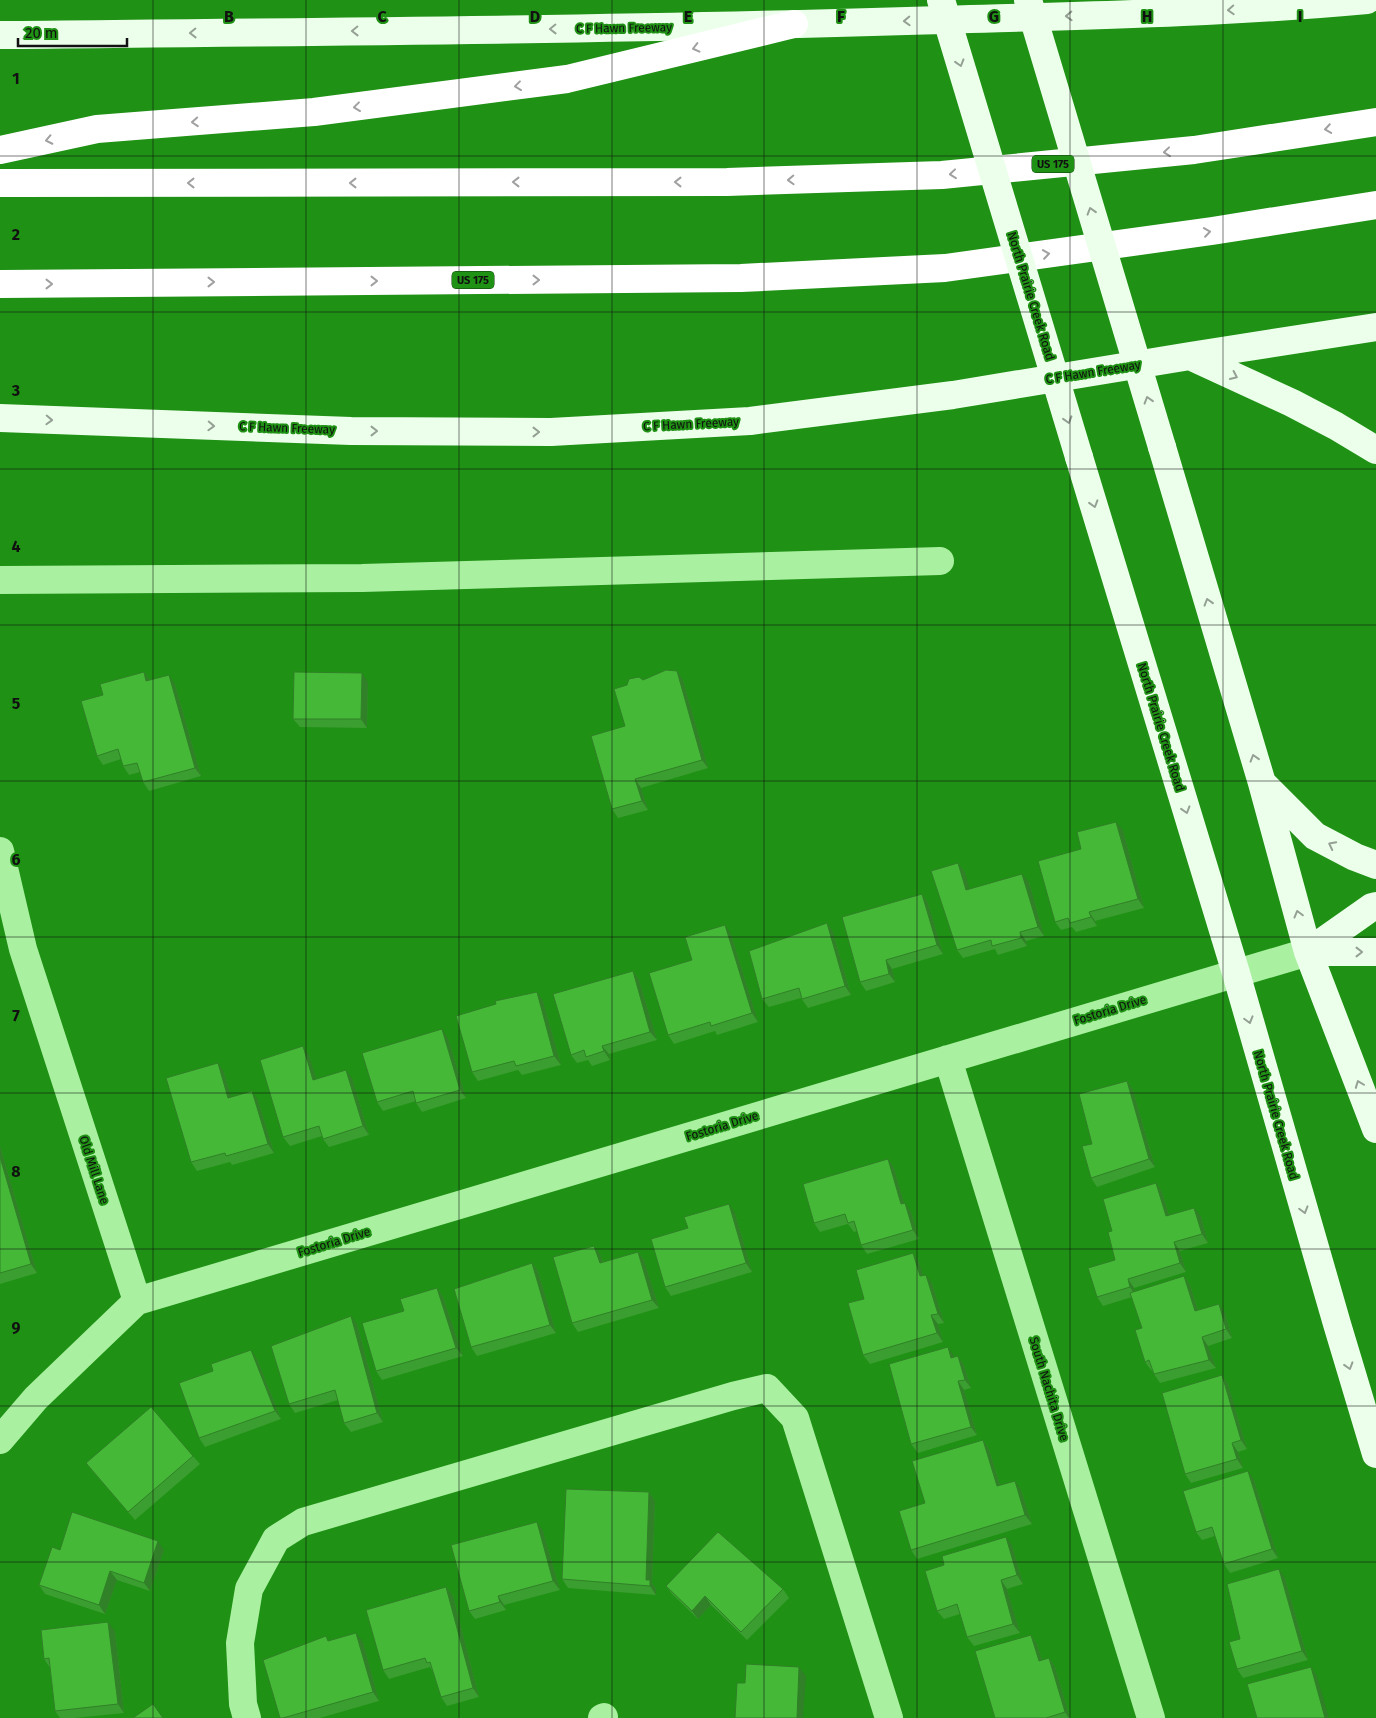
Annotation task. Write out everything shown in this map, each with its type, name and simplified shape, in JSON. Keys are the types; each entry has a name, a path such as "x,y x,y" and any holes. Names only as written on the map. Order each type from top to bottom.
{"highway":[{"path":"0,150 97,130 314,112 566,79 794,24"},
{"name":"US 175","path":"0,183 717,182 942,175 1194,150 1376,122"},
{"name":"US 175","path":"0,284 741,278 945,268 1212,231 1376,205"}],"main road":[{"name":"North Prairie Creek Road","path":"941,0 1236,973 1376,1454"},
{"path":"1028,0 1262,783 1308,952 1376,1129"},
{"name":"C F Hawn Freeway","path":"0,34 541,29 794,24 1171,13 1293,7 1367,0"},
{"name":"C F Hawn Freeway","path":"0,418 351,431 551,432 750,421 953,395 1376,327"},
{"path":"1190,356 1292,402 1376,450"},
{"path":"1262,783 1315,836 1355,857 1376,865"},
{"path":"1308,952 1376,906"},
{"path":"1308,952 1376,952"}],"street":[{"path":"0,580 362,578 940,561"},
{"name":"Old Mill Lane","path":"0,851 23,949 137,1301"},
{"name":"Fostoria Drive","path":"137,1301 1308,952"},
{"name":"South Nachita Drive","path":"948,1059 1151,1718"},
{"path":"0,1440 36,1398 137,1301"},
{"path":"247,1718 243,1704 240,1643 249,1589 276,1539 302,1522 767,1388 795,1418 889,1718"}],"building":[{"path":"666,670 677,671 702,760 635,779 642,801 612,809 591,736 625,726 614,689 627,685 629,679 639,677 643,680"},
{"path":"144,672 146,681 169,675 195,768 143,782 137,763 123,766 118,749 97,756 81,701 103,695 100,684"},
{"path":"294,672 362,673 361,719 293,719"},
{"path":"1116,822 1138,899 1089,912 1091,917 1070,923 1068,918 1055,922 1038,861 1081,849 1077,832"},
{"path":"958,863 966,890 1022,874 1038,927 1020,932 1021,938 992,946 991,940 957,950 931,871"},
{"path":"922,894 937,945 886,960 889,974 860,982 842,917"},
{"path":"827,923 845,986 802,999 799,988 762,999 749,951"},
{"path":"725,925 752,1013 711,1026 710,1022 668,1035 649,973 692,960 685,937"},
{"path":"633,971 650,1032 602,1046 604,1051 586,1057 584,1050 571,1055 553,994"},
{"path":"537,992 554,1056 516,1066 514,1061 472,1072 456,1016 496,1004 495,1001"},
{"path":"442,1029 460,1090 416,1103 413,1091 377,1102 362,1053"},
{"path":"303,1046 313,1080 346,1070 363,1126 323,1139 319,1126 283,1137 260,1060"},
{"path":"218,1063 228,1098 252,1091 268,1144 226,1156 225,1153 191,1162 166,1078"},
{"path":"1127,1081 1149,1159 1091,1178 1082,1146 1092,1144 1079,1094"},
{"path":"0,1157 31,1264 0,1273"},
{"path":"888,1159 901,1204 905,1203 913,1230 861,1245 854,1221 848,1223 845,1214 814,1223 803,1184"},
{"path":"1156,1183 1166,1216 1194,1208 1202,1234 1174,1242 1180,1263 1128,1279 1130,1287 1097,1297 1088,1268 1115,1260 1108,1232 1112,1231 1103,1199"},
{"path":"729,1204 746,1263 665,1287 651,1239 688,1228 684,1217"},
{"path":"594,1246 600,1263 638,1252 652,1300 572,1323 553,1257"},
{"path":"913,1253 920,1276 926,1275 938,1314 931,1315 937,1333 863,1355 848,1303 864,1299 856,1270"},
{"path":"532,1263 550,1325 471,1347 454,1289"},
{"path":"1184,1276 1195,1311 1219,1304 1226,1329 1202,1337 1209,1360 1154,1374 1149,1360 1145,1362 1135,1330 1142,1328 1130,1293"},
{"path":"437,1288 456,1348 376,1371 362,1323 404,1311 400,1299"},
{"path":"351,1316 377,1413 344,1423 335,1390 289,1404 271,1346"},
{"path":"948,1347 951,1358 958,1356 965,1380 958,1381 971,1427 911,1444 889,1364"},
{"path":"251,1350 275,1411 199,1438 179,1383 213,1371 211,1364"},
{"path":"1222,1375 1241,1440 1232,1443 1237,1459 1185,1474 1162,1393"},
{"path":"151,1407 193,1456 128,1512 86,1463"},
{"path":"983,1440 997,1486 1015,1481 1025,1515 911,1550 899,1511 925,1503 912,1461"},
{"path":"1248,1471 1272,1549 1224,1564 1212,1527 1196,1532 1183,1491"},
{"path":"566,1489 649,1492 646,1580 650,1580 650,1586 562,1579"},
{"path":"72,1512 158,1541 144,1583 110,1571 99,1605 39,1585 52,1547 60,1550"},
{"path":"537,1522 553,1581 498,1596 500,1602 469,1611 451,1545"},
{"path":"718,1532 783,1589 741,1632 705,1596 692,1611 666,1586"},
{"path":"1006,1537 1017,1575 1001,1580 1013,1624 967,1637 957,1604 937,1611 925,1571 944,1565 942,1556"},
{"path":"1279,1569 1302,1651 1237,1669 1229,1642 1240,1639 1227,1584"},
{"path":"446,1587 473,1688 441,1697 430,1662 427,1663 425,1658 383,1670 366,1610"},
{"path":"108,1622 118,1704 55,1711 49,1658 44,1659 41,1630"},
{"path":"356,1633 373,1692 280,1718 263,1660 326,1636 328,1641"},
{"path":"1031,1635 1039,1661 1049,1658 1065,1712 1046,1718 995,1718 975,1651"},
{"path":"746,1664 799,1667 797,1718 735,1718 737,1683 745,1683"},
{"path":"1311,1667 1325,1718 1257,1718 1247,1684"},
{"path":"153,1704 163,1718 133,1718"}]}
